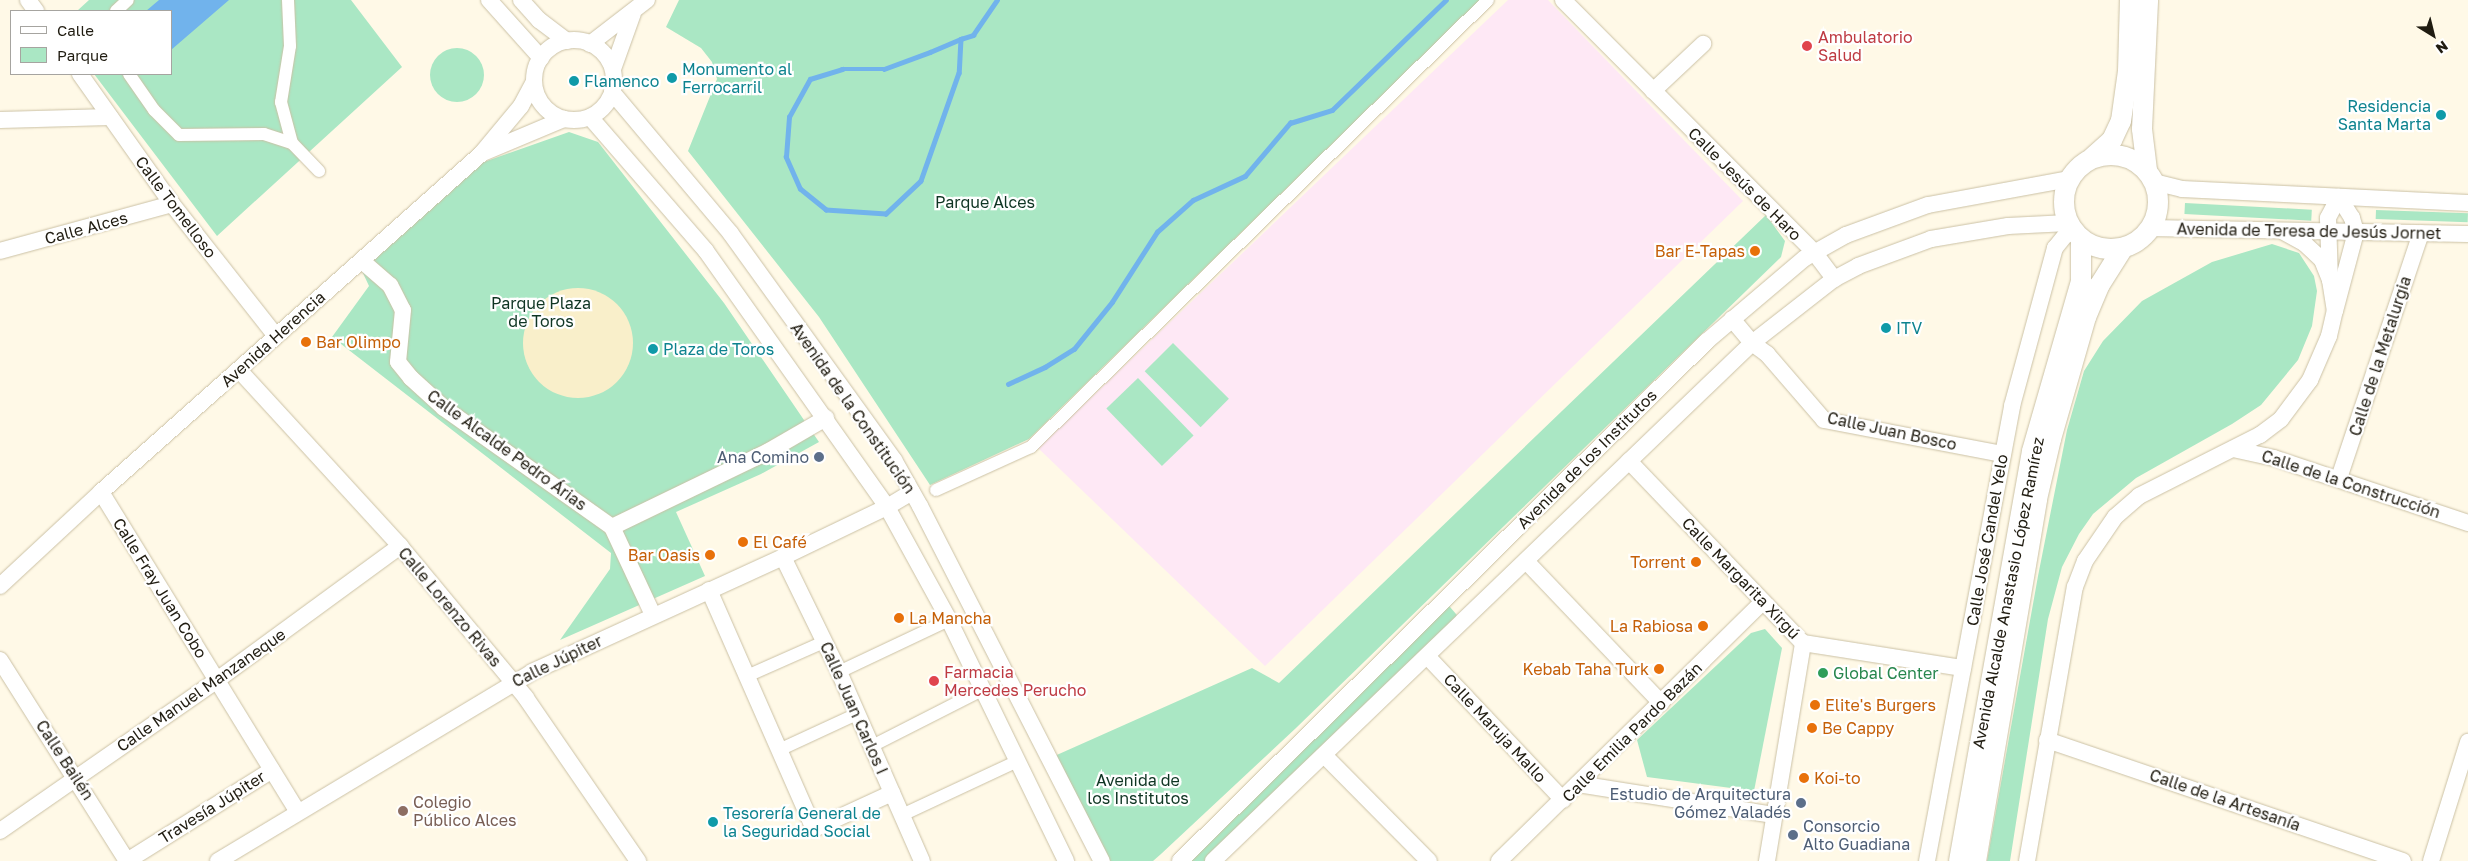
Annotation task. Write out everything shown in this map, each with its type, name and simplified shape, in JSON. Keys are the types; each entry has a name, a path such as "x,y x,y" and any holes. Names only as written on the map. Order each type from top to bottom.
{"street":[{"path":"117,10 128,0"},
{"path":"288,0 290,46 282,102 292,143"},
{"path":"489,0 541,58 552,47 567,41 590,44 608,59 613,69"},
{"path":"521,0 539,20 567,41"},
{"path":"590,44 648,0"},
{"path":"936,490 1031,447 1488,0"},
{"name":"Calle Jesús de Haro","path":"1563,0 1814,252 1834,279"},
{"path":"2130,0 2128,72 2121,121 2112,140 2092,158 2079,166 2069,178 2063,201 2073,230 2094,246 2123,248 2139,240 2150,228 2157,214 2158,198 2150,176 2142,129 2148,0"},
{"path":"480,154 564,119 590,117 607,102 612,92 613,69 633,13"},
{"path":"1652,91 1703,44"},
{"name":"Avenida Herencia","path":"0,586 101,492 480,154 521,106 534,82 541,58"},
{"name":"Calle Tomelloso","path":"81,75 172,204 276,336"},
{"path":"130,75 154,110 179,135 264,134 292,143 319,171"},
{"path":"534,82 543,106 564,119"},
{"name":"Avenida de la Constitución","path":"612,92 731,234 894,460 1102,861"},
{"path":"0,120 110,117"},
{"name":"Avenida de la Constitución","path":"590,117 706,251 826,418 887,507 949,620 984,689 1066,861"},
{"path":"2092,158 2122,156 2150,176"},
{"name":"Avenida de Teresa de Jesús Jornet","path":"2150,176 2182,189 2468,204"},
{"name":"Avenida de los Institutos","path":"1180,861 1732,319 1814,252 1846,235 1928,205 2069,178"},
{"path":"2027,861 2074,587 2098,540 2115,517 2139,496 2260,435 2281,418 2310,380 2329,336 2356,232 2352,218 2339,197 2330,208 2329,231 2330,280 2335,311"},
{"name":"Calle Alces","path":"0,251 172,204"},
{"name":"Avenida de los Institutos","path":"1218,859 1324,754 1752,343 1834,279 1858,266 1931,239 2008,226 2073,230"},
{"name":"Avenida de Teresa de Jesús Jornet","path":"2150,228 2468,234"},
{"name":"Calle José Candel Yelo","path":"1927,861 2003,454 2055,248 2073,230"},
{"name":"Avenida Alcalde Anastasio López Ramírez","path":"1959,861 2032,451 2081,282 2073,230"},
{"path":"2280,230 2305,244 2322,260 2330,280"},
{"name":"Calle de la Metalurgia","path":"2339,478 2421,233"},
{"name":"Avenida Alcalde Anastasio López Ramírez","path":"1976,861 2038,499 2051,439 2086,317 2099,286 2123,248"},
{"name":"Calle Alcalde Pedro Árias","path":"362,260 390,285 403,310 398,362 411,378 444,408 612,527 653,615"},
{"path":"1732,319 1752,343"},
{"name":"Calle Juan Bosco","path":"1752,343 1767,354 1824,420 2003,454"},
{"name":"Calle Lorenzo Rivas","path":"239,370 400,546 513,683 638,861"},
{"path":"612,527 769,450 826,418"},
{"name":"Calle de la Construcción","path":"2233,449 2256,452 2339,478 2468,523"},
{"name":"Calle Margarita Xirgú","path":"1628,461 1803,643 1963,668"},
{"name":"Calle Fray Juan Cobo","path":"101,492 297,811"},
{"name":"Calle Júpiter","path":"218,861 297,811 513,683 653,615 783,557 887,507 912,492"},
{"name":"Calle Manuel Manzaneque","path":"0,831 217,680 400,546"},
{"name":"Calle Juan Carlos I","path":"783,557 839,672 922,861"},
{"path":"1526,561 1662,703"},
{"path":"709,590 814,829 892,793"},
{"path":"1444,600 1462,621"},
{"name":"Calle Emilia Pardo Bazán","path":"1499,861 1764,602"},
{"path":"839,672 949,620"},
{"path":"747,676 824,642"},
{"path":"1767,861 1803,643"},
{"name":"Calle Maruja Mallo","path":"1427,656 1563,800"},
{"name":"Calle Bailén","path":"0,660 77,778 127,861"},
{"path":"872,746 984,689"},
{"path":"779,750 858,714"},
{"name":"Calle de la Artesanía","path":"2047,740 2403,861"},
{"path":"2431,861 2468,742"},
{"path":"1324,754 1429,861"},
{"path":"902,815 1018,761"},
{"name":"Travesía Júpiter","path":"127,861 272,770"},
{"path":"1578,784 1774,815"}],"shaded area":[{"path":"1508,0 1548,0 1743,201 1265,666 1038,448"}],"green space":[{"path":"89,0 351,0 402,67 217,236 95,75 172,75 172,10 78,10"},
{"name":"Parque Alces","path":"679,0 1480,0 1029,439 930,485 819,317 688,151 717,79 712,62 701,48 666,27"},
{"path":"452,48 462,48 472,52 480,60 484,75 480,90 472,98 462,102 452,102 442,98 434,90 430,80 430,70 434,60 442,52"},
{"name":"Parque Plaza de Toros","path":"569,132 598,142 724,303 819,442 761,474 676,512 705,576 560,640 610,569 611,553 332,337 369,286 362,271 481,163"},
{"path":"2185,203 2312,210 2311,221 2184,214"},
{"path":"2376,210 2468,213 2468,222 2376,219"},
{"name":"Avenida de los Institutos","path":"1766,215 1785,241 1781,257 1296,728 1161,854 1153,861 1103,861 1050,758 1252,668 1279,683"},
{"path":"2272,244 2299,253 2314,276 2317,291 2312,326 2298,360 2261,405 2232,424 2136,478 2093,514 2079,534 2062,567 2048,619 2010,861 1987,861 2038,576 2067,430 2084,371 2103,341 2142,301 2212,262"},
{"path":"1173,343 1229,399 1201,427 1145,371"},
{"path":"1138,378 1194,436 1162,466 1106,409"},
{"path":"1444,600 1462,621 1213,861 1177,861"},
{"path":"1765,629 1782,648 1754,791 1647,777 1637,740 1751,633"}],"sand":[{"path":"578,288 599,292 617,304 629,322 633,343 629,364 617,382 599,394 578,398 557,394 539,382 527,364 523,343 527,322 539,304 557,292"}],"water":[{"path":"159,0 229,0 172,49 172,10 147,10"}],"waterway":[{"path":"961,39 959,73 921,181 886,214 826,210 800,189 786,157 789,117 810,79 842,69 884,69 961,39 973,35 997,0"},
{"path":"1008,384 1045,367 1074,349 1112,302 1157,232 1193,200 1245,176 1290,123 1332,110 1446,0"}],"place":[{"name":"Ambulatorio Salud","path":"1807,46"},
{"name":"Monumento al Ferrocarril","path":"672,78"},
{"name":"Flamenco","path":"574,81"},
{"name":"Residencia Santa Marta","path":"2441,115"},
{"name":"Bar E-Tapas","path":"1755,251"},
{"name":"ITV","path":"1886,328"},
{"name":"Bar Olimpo","path":"306,342"},
{"name":"Plaza de Toros","path":"653,349"},
{"name":"Ana Comino","path":"819,457"},
{"name":"El Café","path":"743,542"},
{"name":"Bar Oasis","path":"710,555"},
{"name":"Torrent","path":"1696,562"},
{"name":"La Mancha","path":"899,618"},
{"name":"La Rabiosa","path":"1703,626"},
{"name":"Kebab Taha Turk","path":"1659,669"},
{"name":"Global Center","path":"1823,673"},
{"name":"Farmacia Mercedes Perucho","path":"934,681"},
{"name":"Elite's Burgers","path":"1815,705"},
{"name":"Be Cappy","path":"1812,728"},
{"name":"Koi-to","path":"1804,778"},
{"name":"Estudio de Arquitectura Gómez Valadés","path":"1801,803"},
{"name":"Colegio Público Alces","path":"403,811"},
{"name":"Tesorería General de la Seguridad Social","path":"713,822"},
{"name":"Consorcio Alto Guadiana","path":"1793,835"}]}
